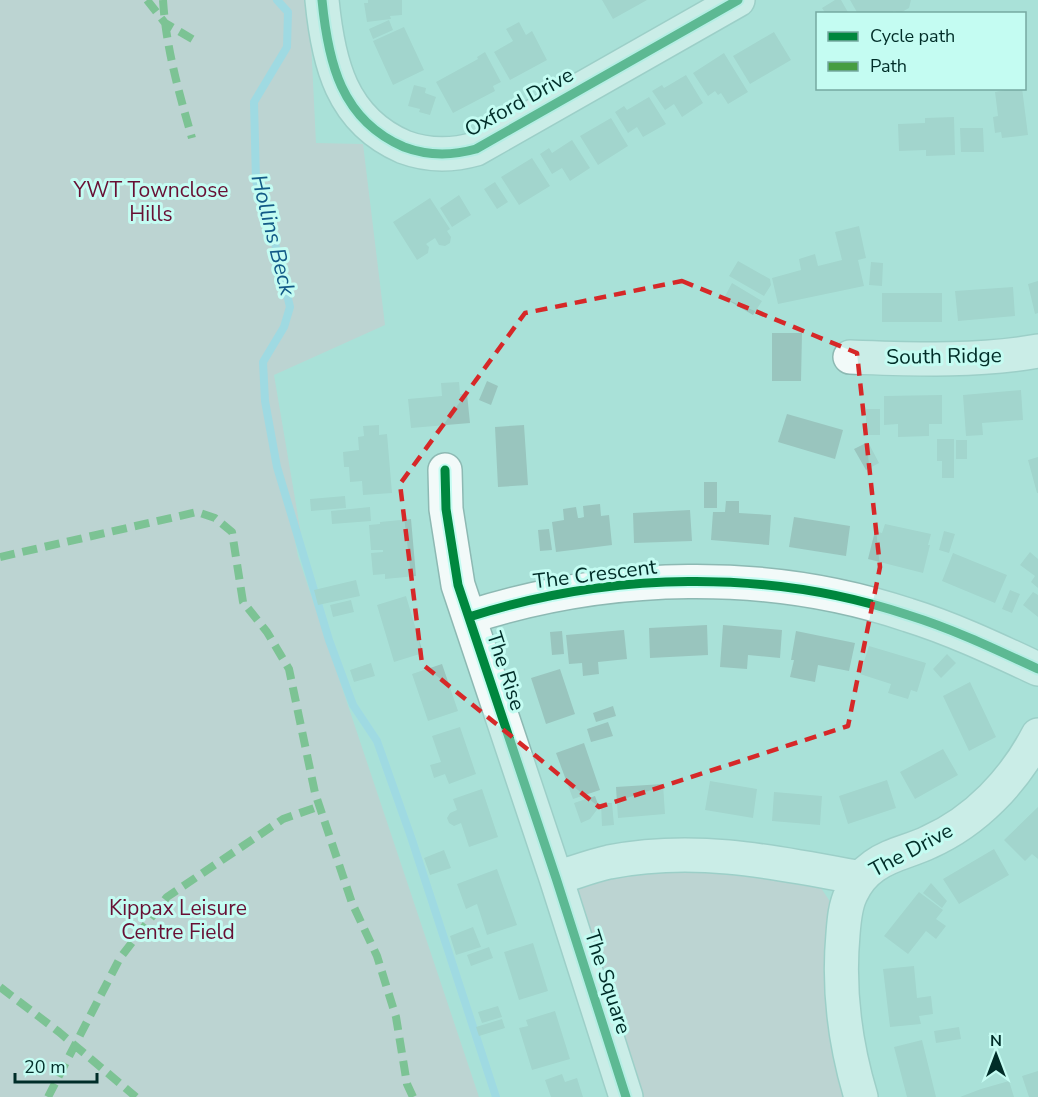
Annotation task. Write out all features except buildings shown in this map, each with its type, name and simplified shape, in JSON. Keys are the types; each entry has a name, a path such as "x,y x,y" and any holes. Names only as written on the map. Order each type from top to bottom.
{"street":[{"name":"Oxford Drive","path":"322,0 327,42 337,77 346,99 360,117 378,133 393,142 410,149 443,155 460,154 476,149 738,0"},
{"name":"South Ridge","path":"850,357 934,359 1038,351"},
{"name":"The Rise","path":"445,470 450,547 458,585 556,878"},
{"name":"The Crescent","path":"469,617 508,605 564,593 621,585 679,582 736,583 794,589 839,597 906,614 960,633 1038,669"},
{"name":"The Drive","path":"861,1097 845,1022 842,986 845,914 850,895 860,878 875,865 930,842 972,816 1008,781 1038,735"},
{"path":"556,878 607,863 644,857 681,855 755,859 860,878"},
{"name":"The Square","path":"556,878 626,1097"}],"highlighted area":[{"path":"682,281 857,353 880,567 848,726 599,807 422,664 400,484 525,313"}],"green space":[{"name":"Kippax Leisure Centre Field","path":"0,0 309,0 316,143 363,144 385,325 274,375 301,534 294,536 298,556 479,1097 0,1097"},
{"path":"675,866 819,885 831,903 850,1097 636,1097 575,892 587,881"}],"waterway":[{"name":"Hollins Beck","path":"277,0 288,12 287,47 254,102 256,181 274,239 290,307 284,327 263,362 265,401 277,467 329,640 353,705 377,741 411,837 496,1097"}],"marked path":[{"path":"147,0 165,23 194,40"},
{"path":"163,0 170,53 192,138"},
{"path":"0,557 197,512 215,518 232,532 243,602 267,632 289,669 315,793 352,903 377,956 396,1017 407,1084 413,1097"},
{"path":"48,1097 120,958 167,897 283,819 320,806"},
{"path":"0,987 59,1032 136,1097"}],"cycle path":[{"path":"322,0 328,45 334,67 352,105 365,121 404,147 440,154 476,149 738,0"},
{"path":"445,470 446,509 458,585 626,1097"},
{"path":"469,617 522,602 577,591 633,584 744,583 800,589 855,600 908,615 958,633 1038,669"}],"park label":[{"name":"YWT Townclose Hills","path":"151,202"}]}
